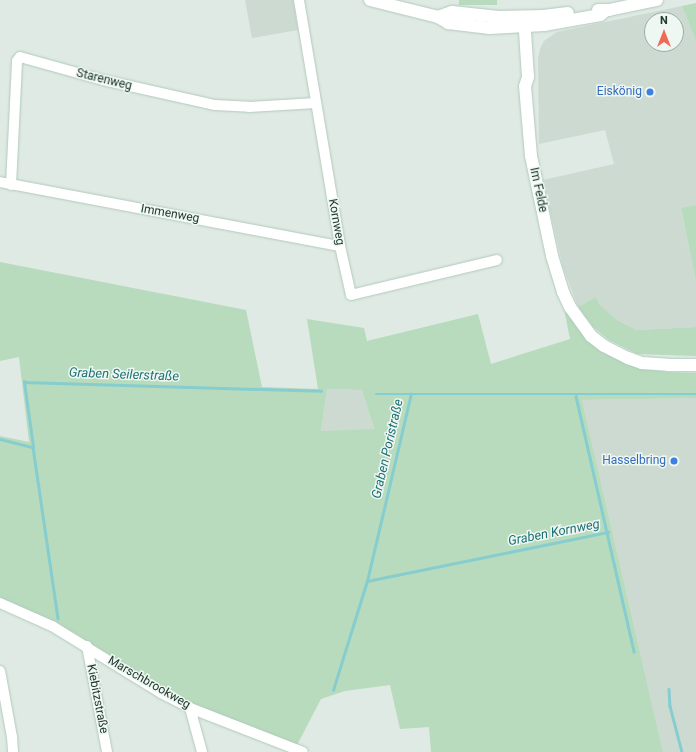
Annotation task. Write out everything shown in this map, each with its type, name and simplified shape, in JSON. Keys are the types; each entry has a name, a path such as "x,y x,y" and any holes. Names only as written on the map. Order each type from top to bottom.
{"main road":[{"path":"370,0 438,17 452,12 521,22 544,16 598,10 605,11 657,0"},
{"name":"Im Felde","path":"521,22 528,77 525,86 530,156 552,256 562,292 570,307 591,336 616,353 642,363 696,365"}],"street":[{"name":"Kornweg","path":"299,0 340,246 351,296 497,260"},
{"name":"Starenweg","path":"11,185 17,61 20,57 103,80 215,105 249,107 316,103"},
{"name":"Immenweg","path":"0,182 340,246"},
{"name":"Marschbrookweg","path":"0,603 52,626 87,646 161,693 190,708 302,752"},
{"name":"Kiebitzstraße","path":"87,646 107,752"},
{"path":"0,671 12,737 13,752"},
{"path":"190,708 202,752"}],"shaded area":[{"path":"245,0 293,0 298,30 252,38"},
{"path":"682,6 696,41 696,205 681,209 696,282 696,327 637,330 617,320 599,304 596,297 578,307 563,267 543,180 614,164 605,130 539,144 538,59 540,49 544,41 557,32 644,14 644,52 684,52 684,12 653,12"},
{"path":"327,389 362,390 374,430 321,431"},
{"path":"696,398 696,752 663,752 582,400"}],"green space":[{"path":"459,0 497,0 497,5 459,5"},
{"path":"696,3 696,41 682,6"},
{"path":"696,205 696,282 681,208"},
{"path":"0,262 246,310 262,387 318,389 307,319 364,328 367,341 478,314 491,364 570,339 564,309 586,338 642,369 696,373 696,398 582,400 663,752 431,752 429,727 400,729 390,685 345,691 321,699 297,745 197,707 163,688 56,622 0,599 0,436 29,442 19,357 0,361","holes":["327,389 362,390 374,429 321,431"]},
{"path":"596,297 599,304 617,320 637,330 696,327 696,356 637,354 609,340 593,327 578,307"}],"waterway":[{"name":"Graben Seilerstraße","path":"0,439 33,447 24,382 321,391"},
{"name":"Graben Seilerstraße","path":"376,394 411,394"},
{"name":"Graben Poristraße","path":"333,690 367,581 411,394 696,394"},
{"name":"Graben Kornweg","path":"576,396 634,651"},
{"path":"33,447 58,618"},
{"name":"Graben Kornweg","path":"367,581 608,532"},
{"path":"669,689 670,706 682,752"}],"place":[{"name":"Eiskönig","path":"650,92"},
{"name":"Hasselbring","path":"674,461"}]}
